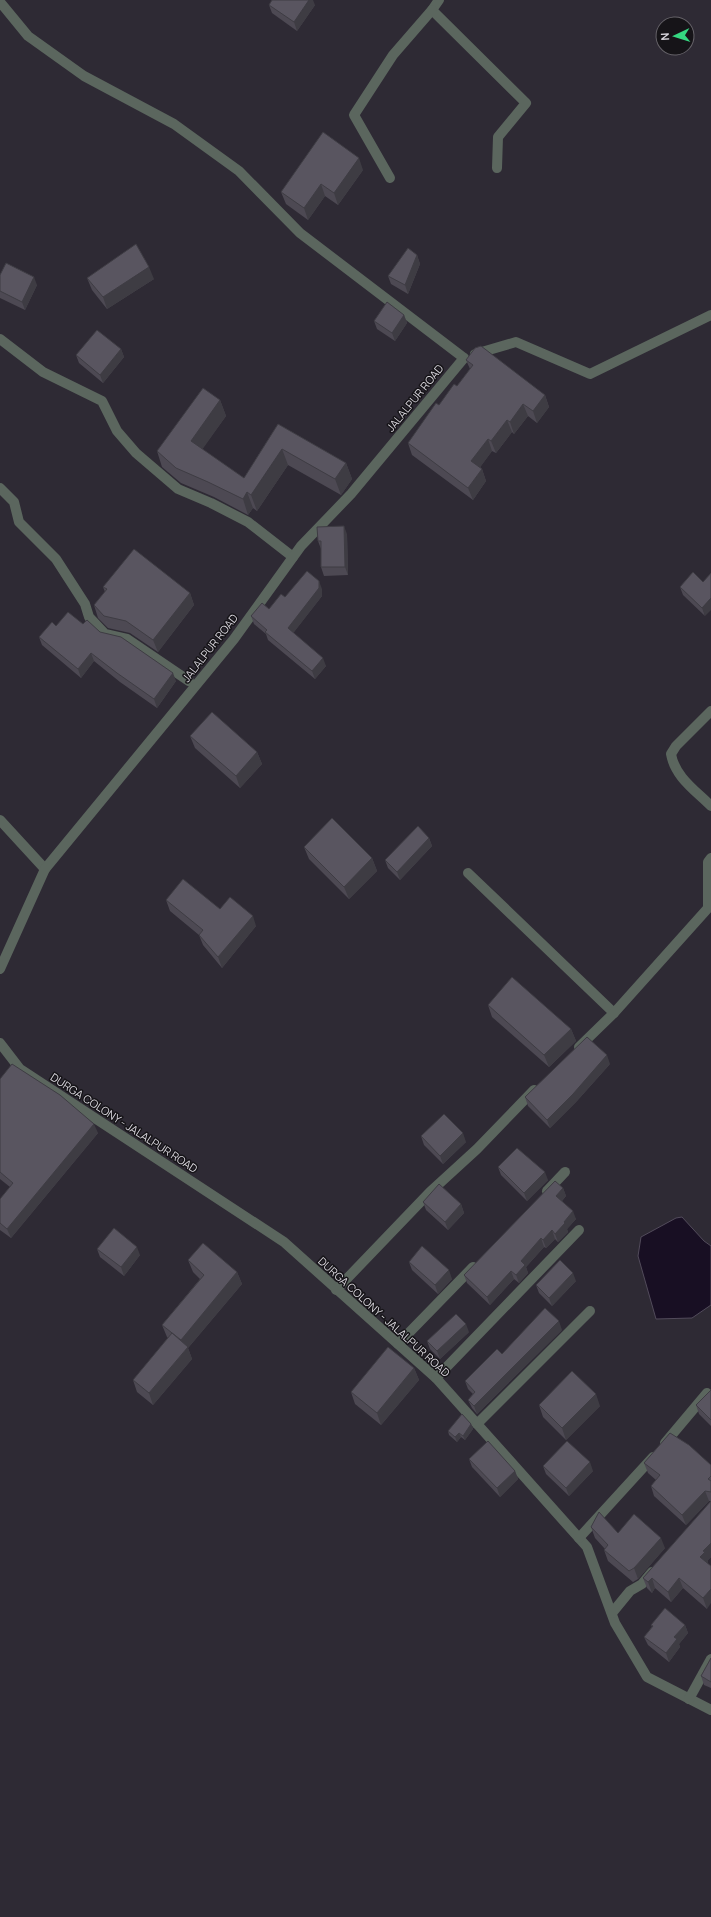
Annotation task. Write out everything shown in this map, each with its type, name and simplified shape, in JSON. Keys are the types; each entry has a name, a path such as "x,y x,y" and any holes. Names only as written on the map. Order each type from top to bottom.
{"street":[{"path":"390,178 354,115 393,55 439,0"},
{"path":"0,2 28,36 84,76 174,124 239,171 300,233 464,358 516,342 590,374 711,315"},
{"path":"432,10 526,103 498,137 497,168"},
{"path":"0,339 43,372 102,401 117,431 136,453 178,488 248,522 293,557"},
{"name":"JALALPUR ROAD","path":"0,969 45,869 234,639 301,546 351,494 464,358"},
{"path":"0,488 14,502 18,522 56,559 86,604 89,617 105,634 127,639 189,681"},
{"path":"711,711 676,746 671,754 673,765 678,773 711,806"},
{"path":"0,820 45,869"},
{"path":"571,1054 614,1013 708,908 708,862 711,858"},
{"path":"468,873 614,1013"},
{"name":"DURGA COLONY - JALALPUR ROAD","path":"0,1043 20,1069 284,1242 436,1378 587,1547 615,1623 647,1677 711,1710"},
{"path":"336,1290 430,1192 477,1149 544,1080"},
{"path":"538,1200 565,1172"},
{"path":"436,1378 579,1230"},
{"path":"398,1344 479,1261"},
{"path":"477,1424 590,1311"},
{"path":"579,1538 653,1458 707,1393"},
{"path":"612,1614 630,1591 642,1584 658,1566"},
{"path":"689,1699 711,1659"}],"shaded area":[{"path":"682,1217 704,1241 711,1246 711,1305 692,1318 656,1319 638,1256 641,1237 676,1218"}],"building":[{"path":"272,0 309,0 294,22 269,5"},
{"path":"323,132 359,158 334,193 321,184 304,208 281,192"},
{"path":"136,244 149,267 103,297 87,278"},
{"path":"408,248 417,255 405,285 388,276"},
{"path":"6,263 34,277 22,302 0,291 0,275"},
{"path":"387,302 404,315 392,333 374,321"},
{"path":"97,330 121,349 100,375 76,355"},
{"path":"481,346 545,395 533,411 523,404 510,422 507,420 491,441 488,439 471,461 482,469 468,488 408,443 436,403 439,405 454,384 457,386 473,365 466,360 475,348"},
{"path":"203,388 220,400 191,441 244,478 278,424 346,463 335,479 282,449 251,495 247,492 243,499 176,468 157,451"},
{"path":"344,526 345,567 321,567 321,541 318,541 317,527"},
{"path":"134,549 190,593 153,640 126,621 104,616 94,605 107,589 103,587"},
{"path":"307,571 319,581 319,588 288,628 323,658 312,671 265,632 267,630 251,616 262,603 269,609 281,594 285,597"},
{"path":"693,572 703,582 711,573 711,598 702,608 680,587"},
{"path":"68,612 83,624 87,620 100,632 121,637 173,673 154,699 91,653 78,669 39,637 52,622 56,626"},
{"path":"212,712 257,752 236,776 190,736"},
{"path":"332,818 372,858 344,887 304,847"},
{"path":"418,826 429,838 397,872 385,860"},
{"path":"183,879 220,909 230,897 253,916 218,957 199,935 203,930 166,900"},
{"path":"512,977 571,1029 544,1055 488,1005"},
{"path":"587,1037 607,1055 573,1094 547,1120 525,1097"},
{"path":"12,1064 60,1095 94,1124 7,1229 0,1223 0,1199 13,1183 0,1172 0,1079"},
{"path":"444,1114 463,1133 440,1156 421,1136"},
{"path":"517,1148 545,1172 524,1193 498,1167"},
{"path":"555,1181 563,1188 556,1196 573,1211 555,1234 552,1230 543,1240 541,1238 521,1261 525,1265 516,1275 511,1271 487,1297 464,1275"},
{"path":"439,1184 461,1204 445,1222 423,1202"},
{"path":"114,1228 137,1247 121,1267 97,1249"},
{"path":"203,1243 237,1272 181,1340 162,1325 204,1275 188,1260"},
{"path":"422,1246 449,1270 435,1285 409,1262"},
{"path":"560,1260 573,1273 549,1298 536,1285"},
{"path":"545,1308 559,1321 474,1406 468,1400 475,1392 465,1381 497,1349 502,1354"},
{"path":"456,1314 466,1324 437,1351 427,1341"},
{"path":"172,1333 188,1347 149,1393 133,1380"},
{"path":"388,1347 414,1368 377,1413 351,1392"},
{"path":"572,1371 596,1394 562,1428 539,1405"},
{"path":"711,1390 711,1420 696,1405"},
{"path":"462,1414 471,1424 463,1436 459,1433 455,1437 448,1431"},
{"path":"670,1433 689,1445 711,1465 711,1476 708,1479 711,1481 711,1492 705,1491 682,1515 651,1486 660,1475 644,1463"},
{"path":"488,1441 515,1471 497,1488 469,1459"},
{"path":"567,1441 590,1462 566,1488 543,1466"},
{"path":"711,1501 711,1543 703,1551 705,1552 700,1557 711,1566 711,1589 703,1598 679,1578 668,1592 652,1578 648,1582 643,1578"},
{"path":"599,1512 618,1533 634,1514 661,1538 634,1568 629,1571 604,1550 608,1545 591,1527"},
{"path":"665,1608 685,1625 674,1637 677,1639 666,1653 644,1637 653,1626 651,1625"},
{"path":"711,1658 711,1682 701,1676"}]}
